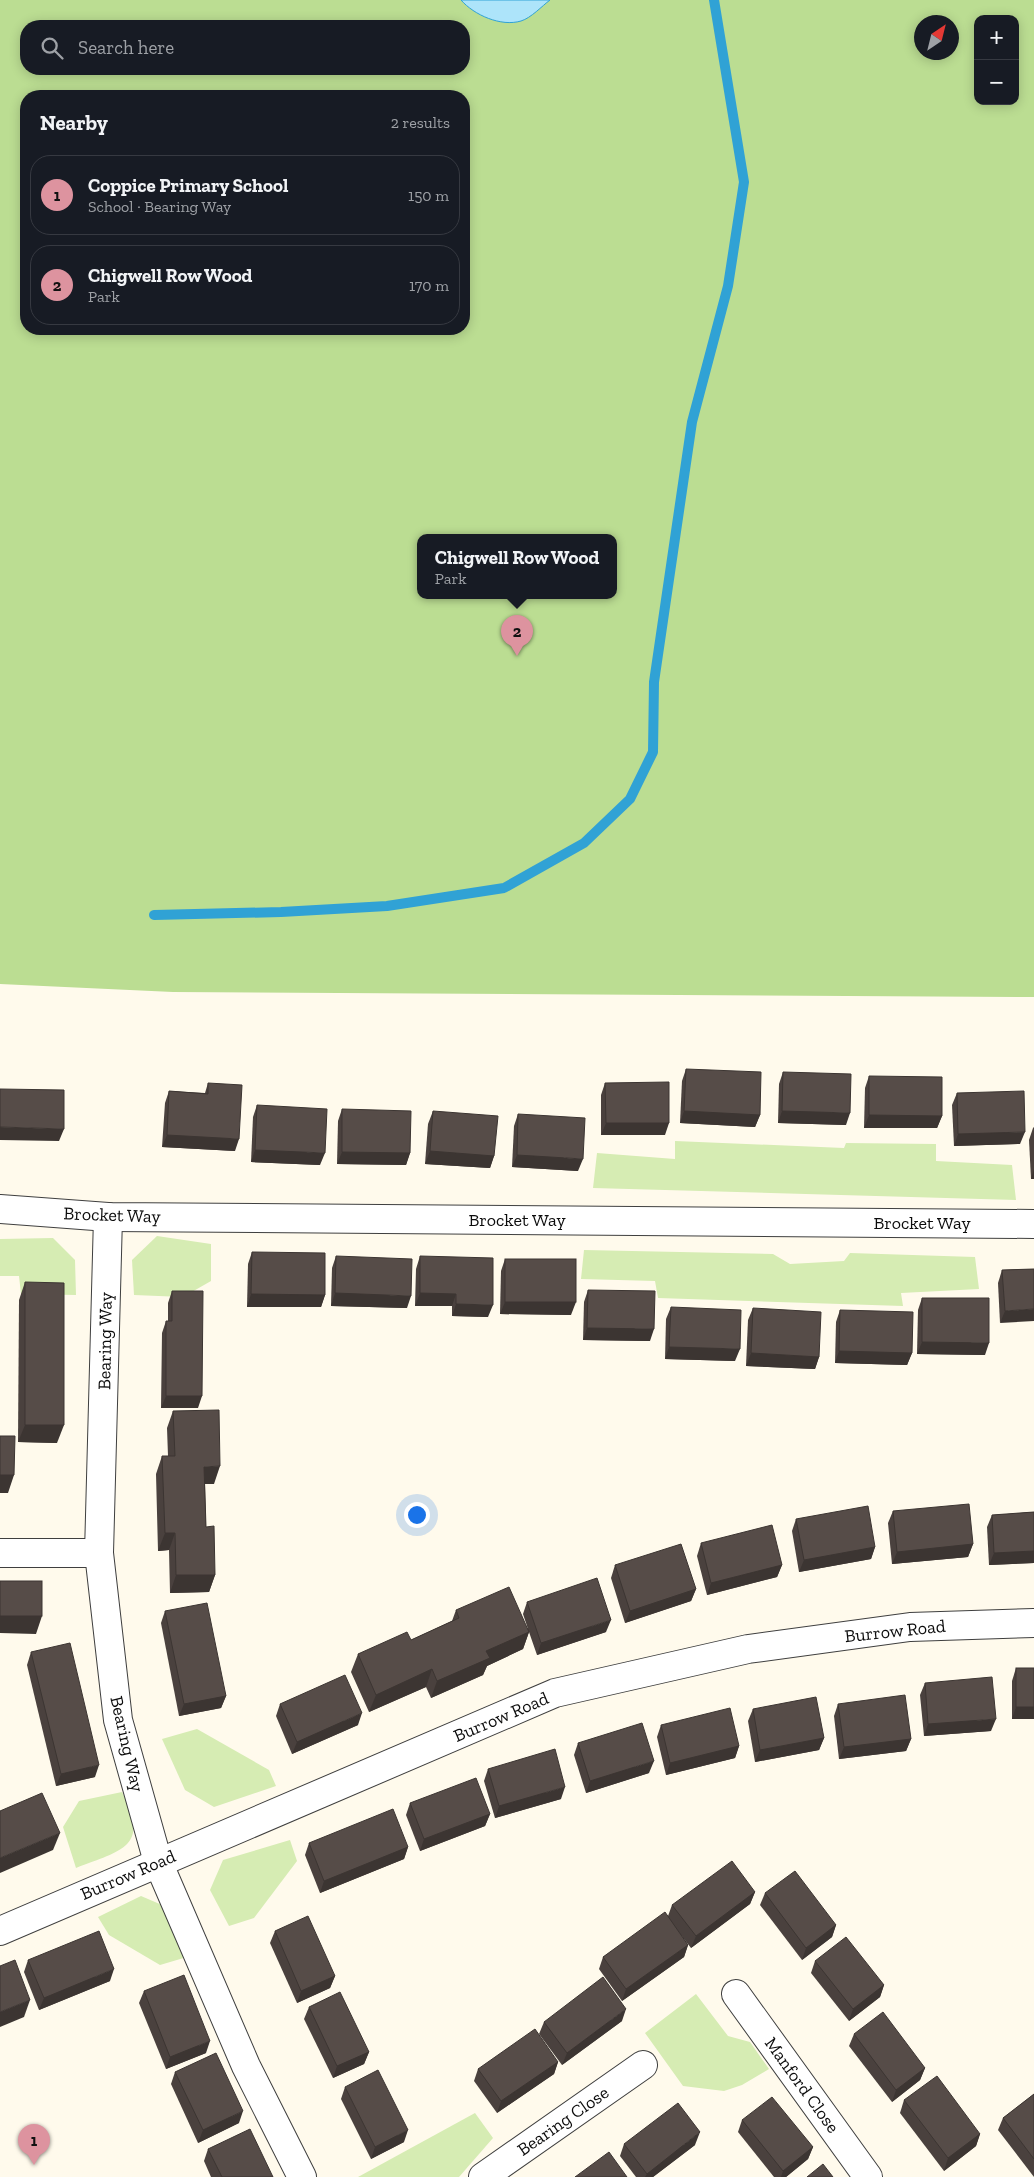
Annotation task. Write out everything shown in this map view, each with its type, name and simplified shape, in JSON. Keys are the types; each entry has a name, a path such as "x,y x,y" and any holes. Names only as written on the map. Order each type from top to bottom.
{"street":[{"name":"Brocket Way","path":"0,1209 108,1217 1034,1224"},
{"name":"Bearing Way","path":"108,1217 99,1553 118,1720 158,1862 246,2066 302,2177"},
{"path":"0,1553 99,1553"},
{"name":"Burrow Road","path":"0,1931 555,1693 748,1649 910,1627 1034,1623"},
{"name":"Manford Close","path":"736,1994 868,2177"},
{"name":"Bearing Close","path":"483,2177 643,2065"}],"green space":[{"path":"0,0 1034,0 1034,997 173,992 0,984"},
{"path":"675,1141 844,1148 846,1143 936,1144 936,1161 1012,1165 1016,1200 593,1188 597,1153 675,1159"},
{"path":"157,1236 211,1244 211,1281 183,1297 134,1295 132,1260"},
{"path":"53,1238 75,1260 76,1295 21,1294 19,1276 0,1276 0,1239"},
{"path":"584,1250 773,1254 790,1264 844,1261 850,1253 975,1257 979,1289 901,1293 903,1306 658,1298 655,1281 581,1279"},
{"path":"197,1729 269,1770 276,1786 214,1807 185,1790 162,1739"},
{"path":"122,1792 134,1825 132,1835 127,1844 118,1851 76,1868 63,1827 79,1801"},
{"path":"290,1840 297,1861 254,1918 229,1926 210,1890 223,1860"},
{"path":"141,1896 169,1908 187,1957 160,1965 109,1935 98,1917"},
{"path":"696,1994 728,2036 750,2042 769,2069 742,2085 724,2091 683,2086 645,2033"},
{"path":"475,2113 493,2138 459,2177 358,2177"}],"water":[{"path":"461,0 550,0 536,12 521,21 505,22 480,15"}],"building":[{"path":"686,1069 761,1072 760,1115 684,1111"},
{"path":"783,1072 851,1074 850,1113 782,1111"},
{"path":"869,1076 942,1077 942,1116 869,1115"},
{"path":"669,1082 669,1123 606,1123 605,1083"},
{"path":"208,1083 242,1085 239,1139 167,1135 169,1091 208,1094"},
{"path":"0,1089 64,1090 64,1129 0,1127"},
{"path":"1024,1091 1025,1132 958,1134 957,1093"},
{"path":"257,1105 327,1109 325,1153 255,1150"},
{"path":"342,1109 411,1111 410,1153 342,1152"},
{"path":"433,1111 498,1116 494,1156 430,1151"},
{"path":"518,1114 585,1118 583,1159 517,1155"},
{"path":"252,1252 325,1253 325,1295 251,1294"},
{"path":"336,1256 412,1259 411,1296 335,1293"},
{"path":"420,1256 493,1258 493,1305 456,1304 456,1294 420,1293"},
{"path":"505,1259 576,1259 576,1302 505,1302"},
{"path":"1034,1269 1034,1309 1005,1311 1002,1270"},
{"path":"25,1282 64,1283 64,1425 25,1425"},
{"path":"588,1290 655,1291 654,1329 587,1328"},
{"path":"172,1291 203,1291 202,1396 166,1396 166,1321 172,1321"},
{"path":"922,1298 989,1298 989,1343 922,1342"},
{"path":"671,1307 741,1310 740,1349 669,1347"},
{"path":"753,1308 821,1312 819,1357 751,1353"},
{"path":"840,1310 913,1312 912,1353 839,1351"},
{"path":"219,1410 220,1466 204,1467 206,1527 214,1526 215,1575 176,1575 175,1533 165,1533 162,1456 175,1456 173,1411"},
{"path":"0,1436 15,1436 14,1475 0,1475"},
{"path":"969,1504 973,1544 897,1552 893,1511"},
{"path":"868,1506 875,1547 804,1560 796,1519"},
{"path":"1034,1512 1034,1551 994,1553 992,1515"},
{"path":"772,1525 782,1565 711,1583 701,1543"},
{"path":"681,1544 696,1589 630,1611 615,1565"},
{"path":"597,1578 611,1620 541,1643 527,1602"},
{"path":"0,1581 42,1581 42,1616 0,1616"},
{"path":"509,1587 529,1632 486,1651 490,1658 437,1681 432,1669 376,1695 358,1654 407,1632 411,1640 459,1618 456,1610"},
{"path":"207,1603 226,1696 184,1704 165,1611"},
{"path":"70,1643 99,1765 61,1774 31,1652"},
{"path":"1016,1668 1034,1668 1034,1707 1016,1707"},
{"path":"345,1675 362,1713 297,1742 280,1704"},
{"path":"992,1677 996,1719 928,1724 925,1683"},
{"path":"905,1695 911,1739 844,1747 838,1704"},
{"path":"816,1697 824,1738 760,1750 753,1709"},
{"path":"730,1708 739,1746 670,1763 661,1725"},
{"path":"642,1723 654,1761 590,1781 578,1743"},
{"path":"555,1749 565,1787 499,1806 488,1769"},
{"path":"476,1778 490,1814 424,1839 410,1803"},
{"path":"42,1793 60,1833 0,1858 0,1811"},
{"path":"393,1809 408,1847 324,1881 309,1843"},
{"path":"732,1861 755,1892 696,1936 672,1905"},
{"path":"795,1871 836,1925 806,1948 765,1893"},
{"path":"665,1912 688,1945 626,1989 603,1957"},
{"path":"308,1916 335,1976 301,1991 275,1931"},
{"path":"99,1931 114,1969 44,1998 28,1960"},
{"path":"846,1937 884,1985 853,2009 815,1961"},
{"path":"15,1960 30,2000 0,2012 0,1966"},
{"path":"184,1975 210,2041 170,2057 144,1991"},
{"path":"603,1977 626,2009 567,2053 544,2022"},
{"path":"340,1992 369,2052 337,2066 309,2007"},
{"path":"883,2012 925,2068 896,2090 854,2034"},
{"path":"535,2029 558,2062 501,2101 478,2069"},
{"path":"216,2053 243,2111 203,2130 175,2072"},
{"path":"378,2070 408,2130 375,2147 345,2087"},
{"path":"937,2076 980,2134 948,2158 904,2100"},
{"path":"1034,2094 1034,2159 1003,2118"},
{"path":"772,2097 813,2147 783,2171 742,2120"},
{"path":"678,2103 700,2132 647,2174 624,2144"},
{"path":"250,2129 273,2177 222,2177 208,2149"},
{"path":"609,2152 627,2177 575,2177"},
{"path":"823,2164 833,2177 807,2177"}],"waterway":[{"path":"154,915 281,912 387,906 504,888 584,843 630,799 653,752 654,682 692,422 728,286 744,182 714,0"}],"place":[{"name":"Chigwell Row Wood","path":"517,656"},
{"name":"Coppice Primary School","path":"34,2165"}]}
